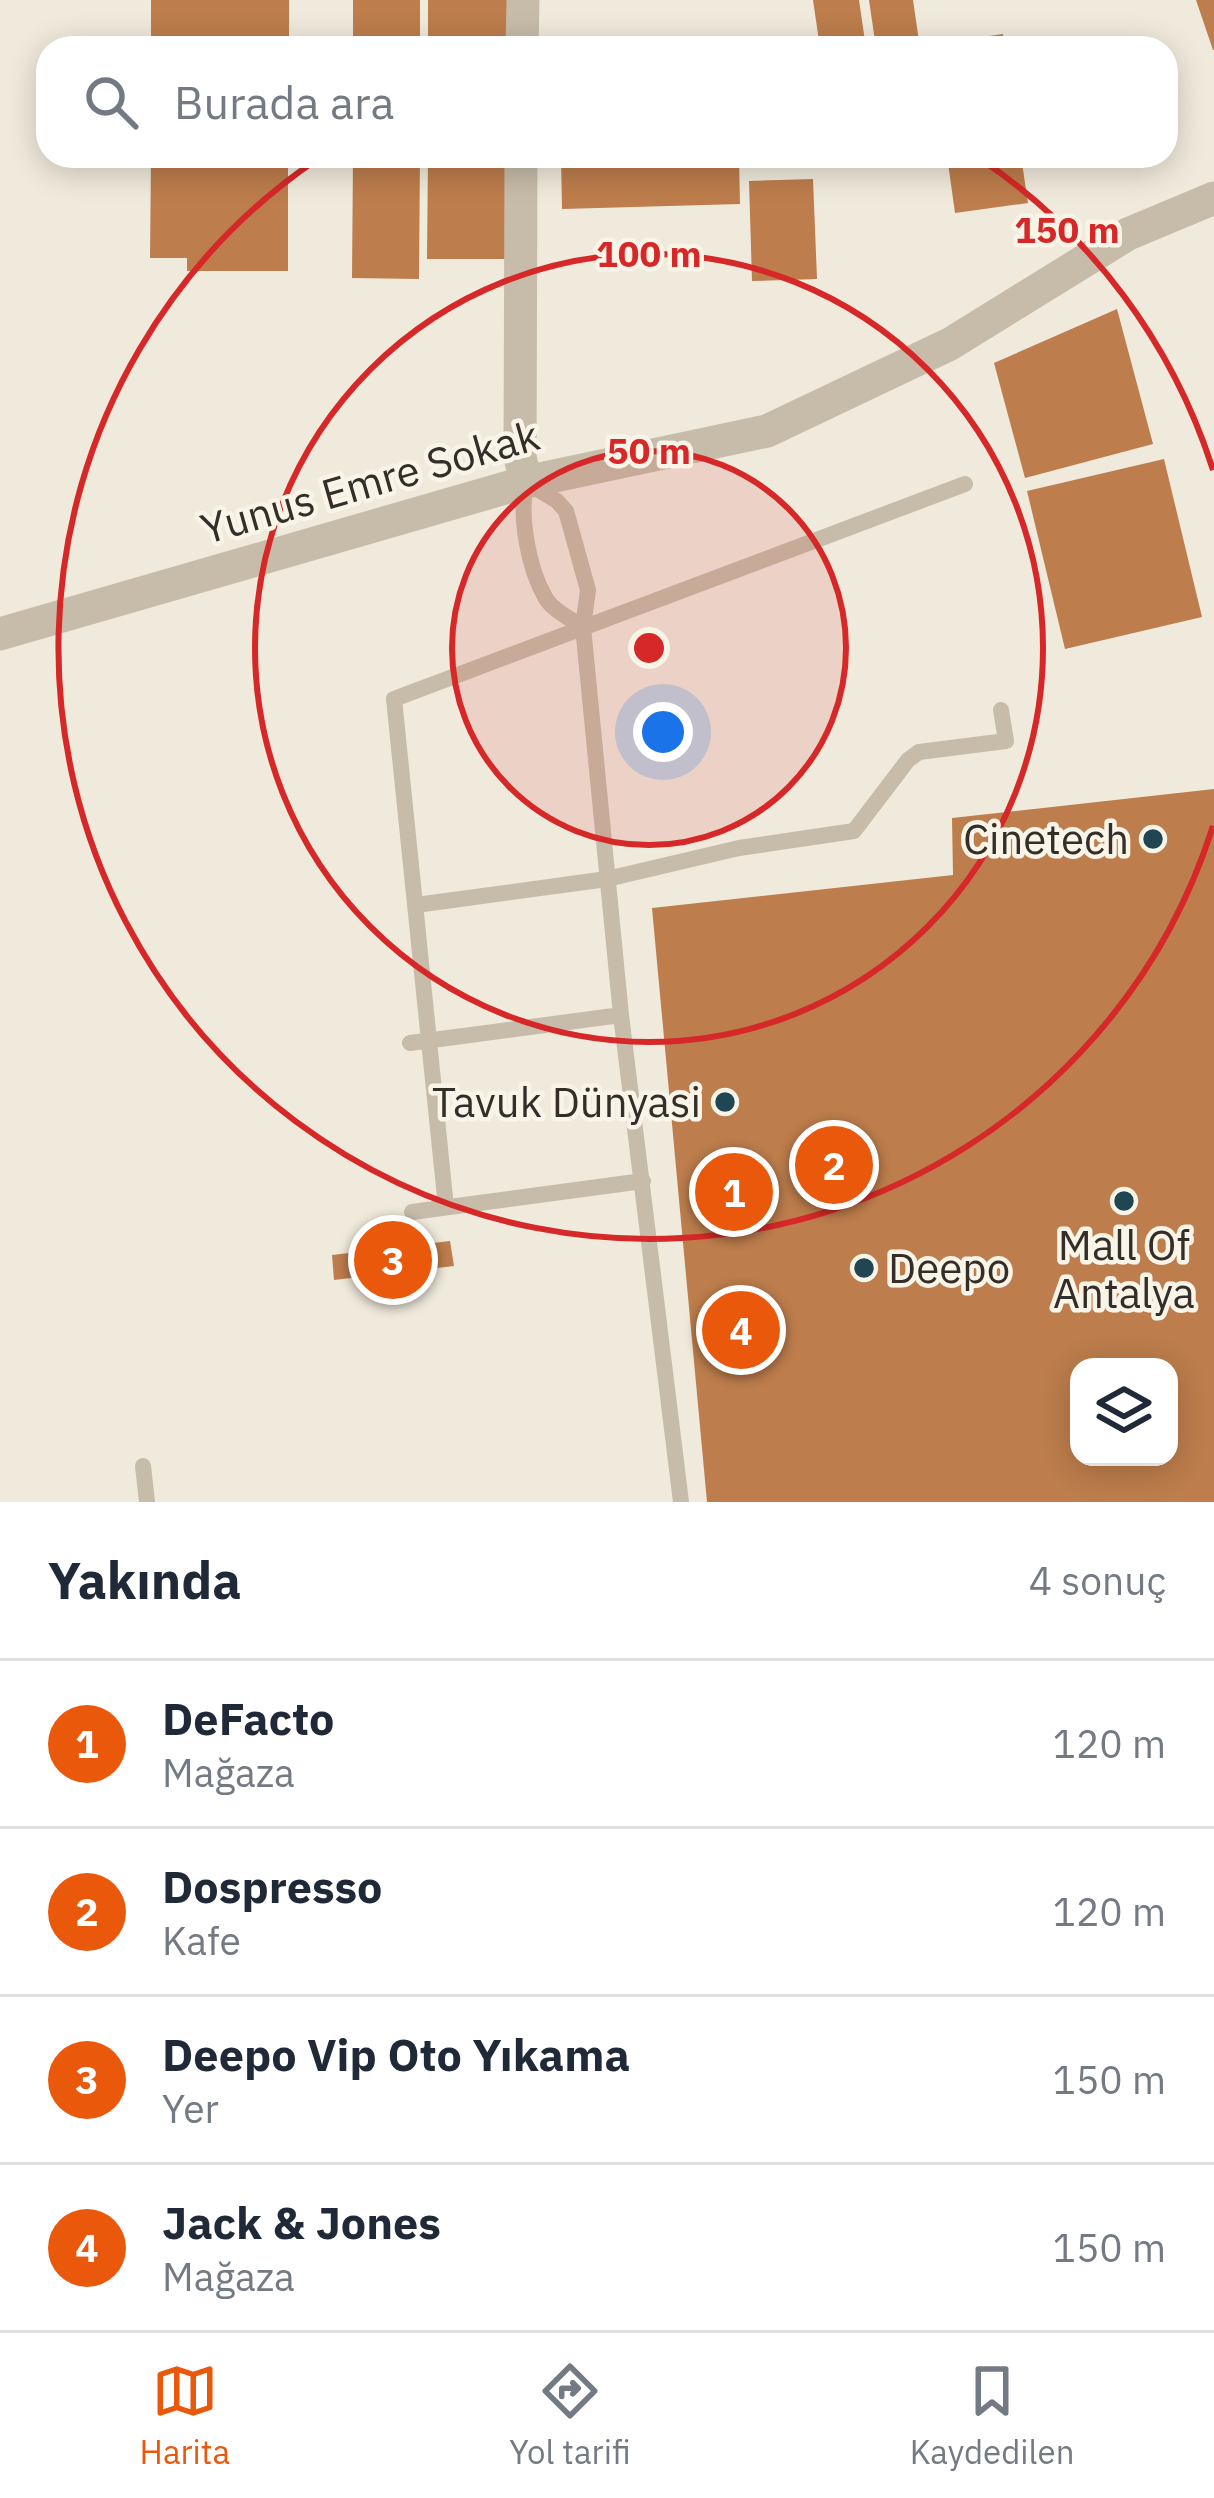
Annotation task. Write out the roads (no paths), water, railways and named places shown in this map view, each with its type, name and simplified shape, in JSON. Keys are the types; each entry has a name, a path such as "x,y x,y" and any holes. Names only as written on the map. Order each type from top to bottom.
{"street":[{"path":"522,36 523,0"},
{"path":"521,168 520,457 526,482"},
{"name":"Yunus Emre Sokak","path":"0,634 526,482 767,431 950,344 1128,234 1214,198"}],"lane":[{"path":"583,627 544,597 524,530 521,505 526,482 566,511 588,590 583,627 621,1016 682,1502"},
{"path":"446,1207 394,699 965,484"},
{"path":"416,904 607,879 739,848 854,831 919,752 1006,741 1001,710"},
{"path":"410,1043 621,1016"},
{"path":"412,1212 643,1181"},
{"path":"143,1466 147,1502"}],"place":[{"name":"Cinetech","path":"1153,839"},
{"name":"Tavuk Dünyasi","path":"725,1102"},
{"name":"Dospresso","path":"834,1165"},
{"name":"DeFacto","path":"734,1192"},
{"name":"Mall Of Antalya","path":"1124,1201"},
{"name":"Deepo Vip Oto Yıkama","path":"393,1260"},
{"name":"Deepo","path":"864,1268"},
{"name":"Jack & Jones","path":"741,1330"}]}
